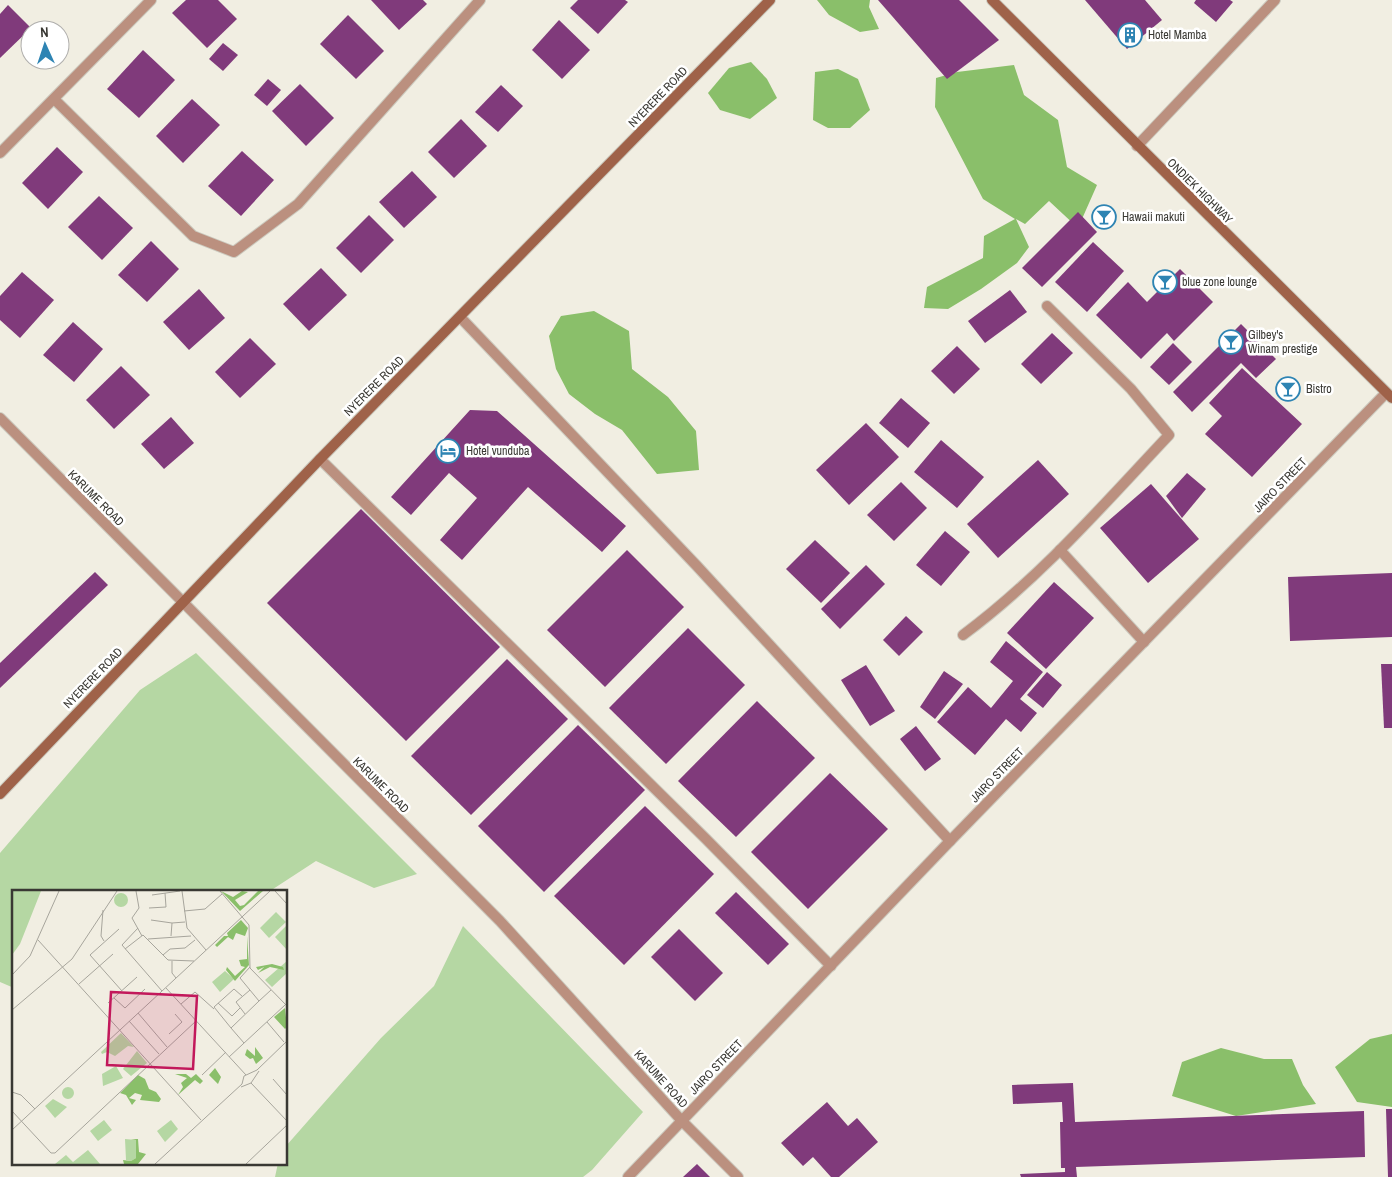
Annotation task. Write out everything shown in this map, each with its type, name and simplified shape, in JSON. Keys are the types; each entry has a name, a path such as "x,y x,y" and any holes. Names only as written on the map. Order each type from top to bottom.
{"main road":[{"name":"NYERERE ROAD","path":"0,794 320,459 770,0"},
{"name":"ONDIEK HIGHWAY","path":"992,0 1389,395"}],"street":[{"path":"0,153 152,0"},
{"path":"54,99 193,236 234,252 298,204 480,0"},
{"path":"1138,146 1275,0"},
{"path":"964,634 986,618 1060,550 1169,435 1131,389 1047,306"},
{"path":"460,318 696,565 950,841"},
{"name":"JAIRO STREET","path":"628,1177 950,841 1389,395"},
{"name":"KARUME ROAD","path":"0,418 500,921 682,1121 738,1177"},
{"path":"320,459 706,839 831,966"},
{"path":"1060,550 1144,642"}],"green space":[{"path":"817,0 870,0 869,7 879,29 860,32 829,15"},
{"path":"751,62 767,79 777,98 750,119 720,110 708,93 729,68"},
{"path":"1014,65 1024,95 1058,120 1067,167 1097,185 1078,228 1049,201 1025,224 1016,219 1029,247 1017,263 981,289 948,309 924,308 927,287 983,258 984,236 1015,219 983,199 935,107 936,78 957,72"},
{"path":"838,69 858,79 870,110 850,128 828,128 813,120 815,72"},
{"path":"594,311 629,331 632,369 668,397 696,431 699,470 657,474 622,430 595,414 569,394 556,369 549,336 561,316"},
{"path":"196,653 417,874 374,888 316,861 272,890 12,890 12,987 0,982 0,853 140,690"},
{"path":"463,926 643,1112 592,1170 583,1177 275,1177 278,1164 288,1164 288,1144 381,1038 434,986"},
{"path":"1392,1034 1392,1107 1357,1102 1335,1067 1370,1039"},
{"path":"1221,1048 1264,1059 1292,1059 1303,1085 1316,1104 1236,1116 1172,1096 1182,1062"}],"building":[{"path":"186,0 218,0 237,19 207,48 172,13"},
{"path":"371,0 423,0 427,4 399,30"},
{"path":"578,0 625,0 628,2 598,34 570,8"},
{"path":"878,0 959,0 999,40 947,79"},
{"name":"Hotel Mamba","path":"1085,0 1145,0 1162,20 1127,49"},
{"path":"1196,0 1230,0 1233,2 1216,22 1194,3"},
{"path":"8,5 23,20 20,20 20,39 0,58 0,14"},
{"path":"348,15 384,51 356,79 320,44"},
{"path":"559,20 590,50 562,79 532,50"},
{"path":"223,43 238,55 223,71 209,59"},
{"path":"143,50 175,80 139,118 107,89"},
{"path":"268,79 281,90 267,106 254,95"},
{"path":"300,84 334,118 306,146 272,111"},
{"path":"501,85 523,106 498,132 475,112"},
{"path":"192,99 220,125 183,163 156,136"},
{"path":"461,119 487,146 454,178 428,152"},
{"path":"57,147 83,172 48,209 22,183"},
{"path":"242,151 274,180 241,216 208,186"},
{"path":"412,171 437,197 404,228 379,202"},
{"path":"99,196 133,228 102,260 68,227"},
{"path":"1078,212 1097,232 1042,287 1022,268"},
{"path":"369,215 394,240 361,273 336,248"},
{"path":"151,241 179,269 147,302 118,275"},
{"path":"1093,242 1124,271 1087,312 1055,282"},
{"path":"321,268 347,295 309,331 283,304"},
{"path":"1180,269 1213,302 1174,341 1167,333 1141,359 1096,315 1128,282 1147,302"},
{"path":"22,272 54,300 20,338 0,320 0,296"},
{"path":"199,289 225,318 189,350 163,322"},
{"path":"1010,290 1027,312 985,343 968,321"},
{"path":"73,322 103,349 74,382 43,355"},
{"path":"1241,324 1276,359 1256,378 1241,363 1192,412 1173,392"},
{"path":"1052,333 1073,353 1041,384 1021,364"},
{"path":"250,338 276,364 240,398 215,372"},
{"path":"1173,343 1192,362 1169,385 1150,367"},
{"path":"957,346 980,369 954,394 931,371"},
{"path":"121,366 150,395 114,429 86,400"},
{"path":"1242,368 1302,424 1252,477 1205,434 1222,416 1209,403"},
{"path":"901,398 930,423 908,448 879,423"},
{"path":"470,410 497,411 626,526 602,552 528,487 462,560 440,540 477,498 449,473 411,515 391,497"},
{"path":"171,417 194,443 164,469 141,444"},
{"path":"866,423 899,457 849,505 816,470"},
{"path":"941,440 984,477 957,508 914,472"},
{"path":"1038,460 1069,494 998,558 967,524"},
{"path":"1187,473 1206,489 1182,518 1166,496"},
{"path":"901,482 927,508 894,541 867,515"},
{"path":"1151,484 1199,539 1148,583 1100,528"},
{"path":"361,509 500,647 406,741 267,603"},
{"path":"945,531 970,552 941,586 916,565"},
{"path":"815,540 850,573 821,603 786,569"},
{"path":"627,550 684,607 605,687 547,630"},
{"path":"866,565 885,584 840,629 821,609"},
{"path":"95,572 108,585 0,688 0,663"},
{"path":"1392,573 1392,637 1290,641 1288,577"},
{"path":"1054,582 1094,618 1046,669 1007,633"},
{"path":"906,616 923,632 899,656 883,640"},
{"path":"688,628 745,685 666,764 609,708"},
{"path":"1006,641 1043,672 1020,699 1037,713 1021,732 1006,719 975,755 937,722 968,687 991,708 1013,681 990,662"},
{"path":"507,659 568,719 471,815 411,756"},
{"path":"1381,664 1392,664 1392,728 1384,728"},
{"path":"866,665 895,711 870,726 841,680"},
{"path":"944,671 963,684 935,719 920,707"},
{"path":"1047,672 1062,685 1043,708 1027,695"},
{"path":"757,701 815,758 736,837 678,781"},
{"path":"578,725 645,790 544,892 478,826"},
{"path":"916,726 941,759 925,771 900,739"},
{"path":"830,773 888,829 808,909 751,852"},
{"path":"645,806 714,874 624,965 554,896"},
{"path":"736,892 789,944 768,965 715,913"},
{"path":"679,929 723,973 695,1001 651,957"},
{"path":"1073,1083 1075,1122 1364,1111 1365,1157 1076,1167 1077,1177 1021,1177 1020,1174 1065,1172 1065,1168 1061,1168 1060,1122 1063,1122 1062,1102 1013,1104 1012,1085"},
{"path":"827,1102 848,1126 857,1118 878,1142 839,1177 831,1177 813,1157 803,1166 781,1143"},
{"path":"1386,1109 1392,1109 1392,1177 1388,1177"},
{"path":"697,1164 710,1177 683,1177"}],"place":[{"name":"Hotel Mamba","path":"1130,35"},
{"name":"Hawaii makuti","path":"1104,217"},
{"name":"blue zone lounge","path":"1165,282"},
{"name":"Gilbey's Winam prestige","path":"1231,342"},
{"name":"Bistro","path":"1288,389"},
{"name":"Hotel vunduba","path":"448,451"}]}
